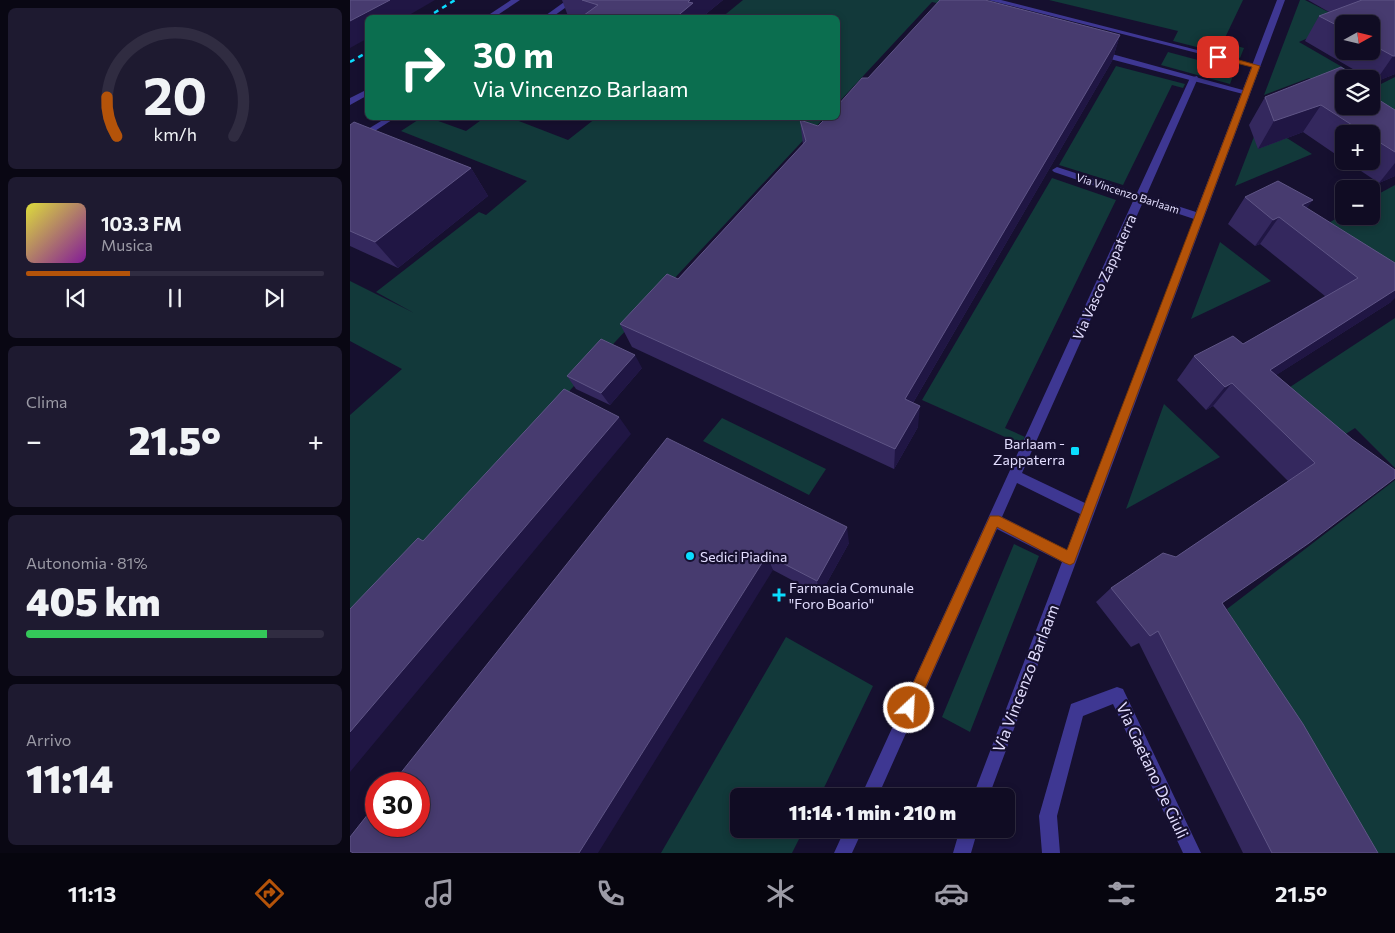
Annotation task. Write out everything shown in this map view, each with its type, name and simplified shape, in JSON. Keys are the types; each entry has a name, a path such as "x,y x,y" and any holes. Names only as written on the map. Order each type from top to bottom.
{"street":[{"path":"492,15 516,0"},
{"path":"550,15 572,0"},
{"path":"992,0 1256,66"},
{"name":"Via Vincenzo Barlaam","path":"984,788 1281,0"},
{"path":"1091,51 1246,92"},
{"name":"Via Vasco Zappaterra","path":"994,520 1194,78"},
{"path":"350,102 365,93"},
{"path":"350,144 388,120"},
{"name":"Via Vincenzo Barlaam","path":"1057,170 1199,217"},
{"path":"1015,476 1088,511"},
{"path":"872,788 994,520 1070,559"},
{"name":"Via Gaetano De Giuli","path":"1051,853 1048,816 1077,710 1117,695 1192,853"},
{"path":"843,853 850,838"},
{"path":"962,853 966,838"}],"green space":[{"path":"743,0 962,0 956,7 932,2 840,101 840,15 725,15"},
{"path":"1049,0 1243,0 1223,42 1244,48 1240,58 1173,41 1178,31"},
{"path":"1300,0 1305,0 1335,15 1335,26 1299,42 1347,70 1335,70 1335,93 1309,78 1264,95"},
{"path":"1168,52 1235,70 1230,84 1161,65"},
{"path":"1116,66 1185,84 1183,88 1172,85 1123,185 1059,165"},
{"path":"1395,77 1395,135 1378,115 1380,115 1380,84"},
{"path":"418,120 436,120 466,131 481,120 516,120 568,140 593,120 822,120 350,626 350,415 402,369 350,341 350,281 414,313 376,292 479,212 486,215 527,181 401,131"},
{"path":"1260,121 1312,154 1235,186"},
{"path":"1052,178 1116,200 1005,428 1025,437 1021,444 922,400"},
{"path":"1395,185 1395,269 1320,228 1335,219 1335,225 1380,225 1380,193"},
{"path":"1220,242 1271,281 1191,319"},
{"path":"1395,318 1395,468 1355,428 1341,437 1287,389"},
{"path":"1164,404 1220,457 1126,509"},
{"path":"722,418 826,469 809,495 703,441"},
{"path":"1395,480 1395,853 1372,853 1227,609"},
{"path":"1014,544 1039,556 970,732 942,717"},
{"path":"786,637 873,686 824,788 730,788 730,838 800,838 792,853 661,853"}],"building":[{"path":"350,0 390,0 350,21"},
{"path":"582,0 690,0 688,2 693,3 679,15 584,15 598,5"},
{"path":"940,0 985,0 1120,35 905,399 920,406 895,449 620,324 667,274 678,279 806,141 800,120 818,126 824,120 840,120 840,103 862,78 868,78"},
{"path":"1362,0 1395,0 1395,56 1380,49 1380,15 1335,15 1335,24 1319,16"},
{"path":"1341,67 1346,70 1335,70 1335,114 1321,105 1274,121 1265,97"},
{"path":"1380,101 1395,110 1395,152 1380,143 1380,125 1352,125 1337,115 1380,115"},
{"path":"354,122 471,168 375,242 350,231 350,125"},
{"path":"1278,181 1313,200 1302,205 1395,263 1395,290 1270,370 1352,439 1395,470 1395,478 1309,543 1222,603 1303,724 1378,853 1272,853 1158,631 1150,636 1111,588 1163,553 1176,557 1315,463 1232,383 1225,387 1194,356 1233,336 1243,344 1358,278 1279,217 1273,220 1245,197"},
{"path":"601,339 635,355 601,393 567,376"},
{"path":"564,389 619,417 350,732 350,609 418,538 423,541"},
{"path":"667,438 847,527 817,581 767,555 579,853 353,853 350,851 350,837 365,818 365,837 430,837 430,772 402,772"}],"railway":[{"path":"431,15 455,0"},
{"path":"350,62 365,54"}],"place":[{"name":"Barlaam - Zappaterra","path":"1075,451"},
{"name":"Sedici Piadina","path":"690,556"},
{"name":"Farmacia Comunale \"Foro Boario\"","path":"779,595"}],"route":[{"path":"909,708 994,520 1070,559 1256,66 1218,57"}]}
